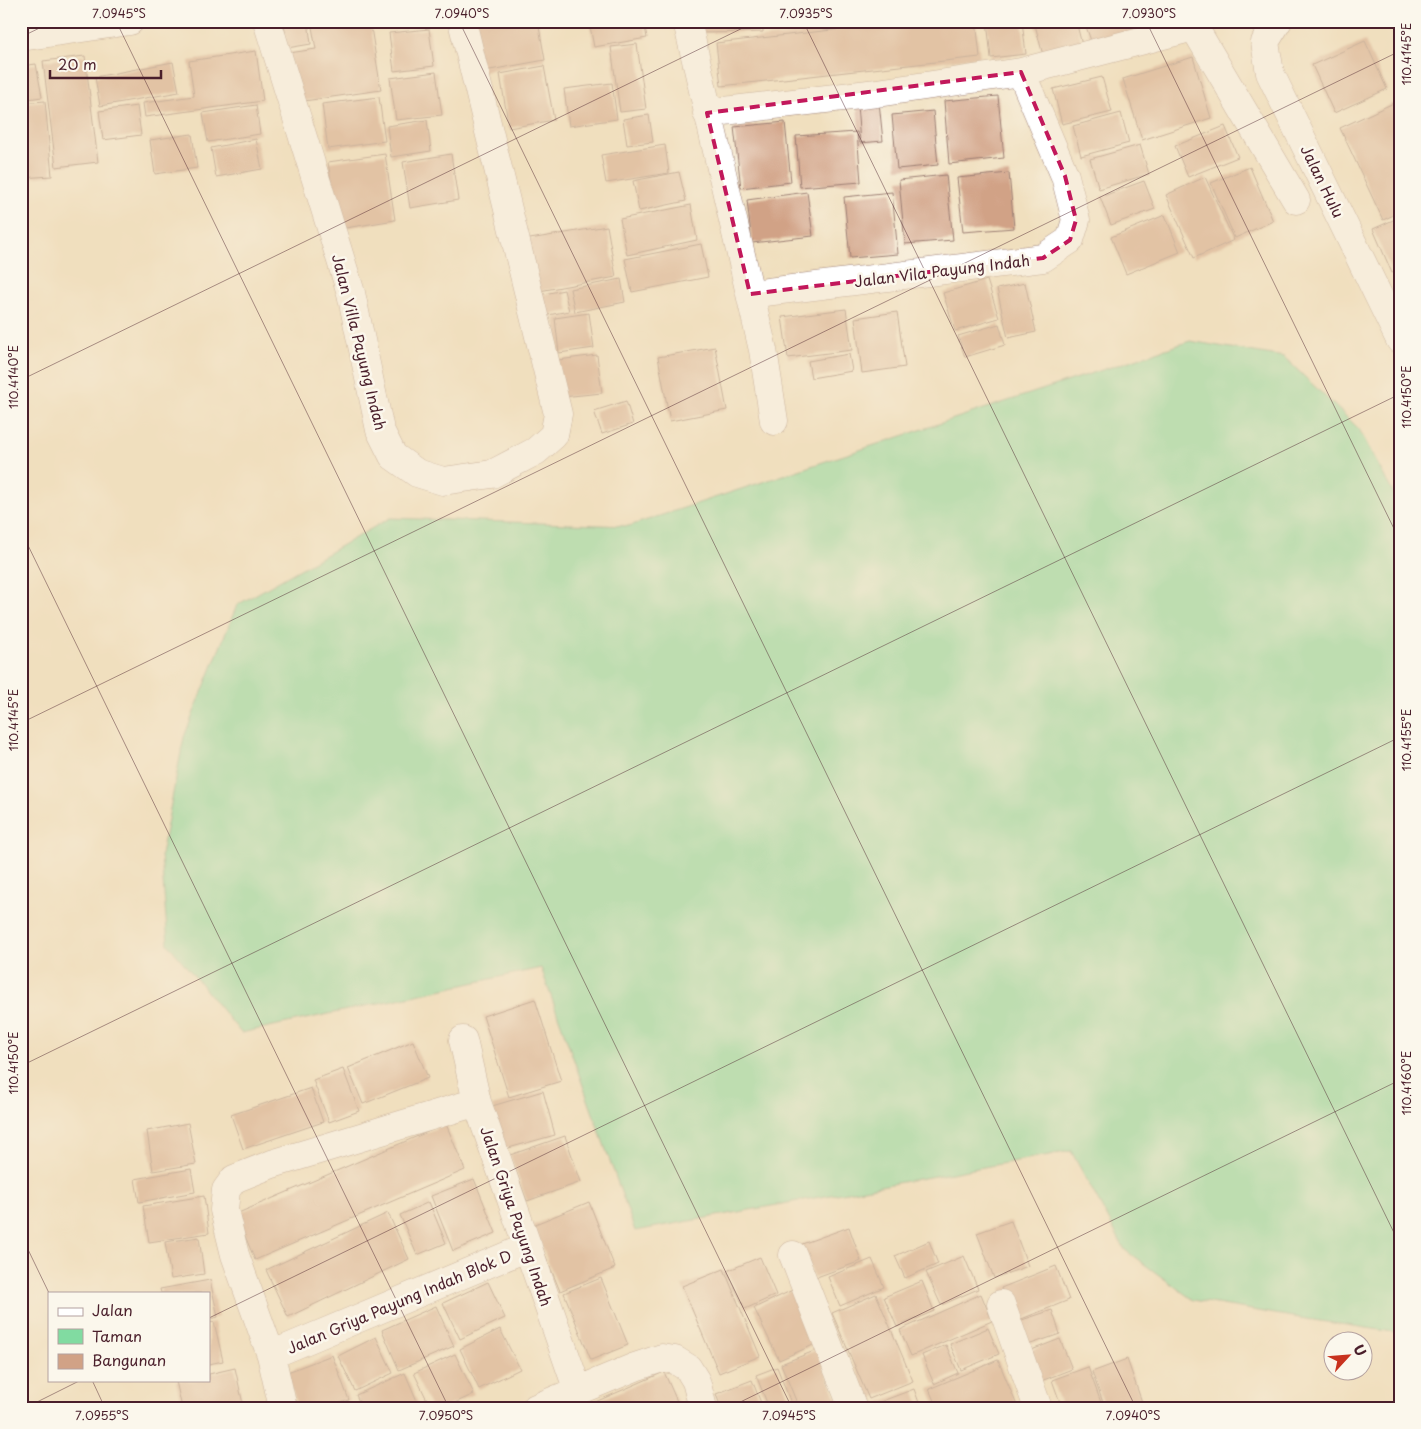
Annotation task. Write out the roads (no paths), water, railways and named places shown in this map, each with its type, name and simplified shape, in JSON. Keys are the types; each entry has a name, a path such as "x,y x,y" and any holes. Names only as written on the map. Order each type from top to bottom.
{"street":[{"path":"21,37 130,21"},
{"name":"Jalan Villa Payung Indah","path":"267,21 351,293 380,430 393,456 417,473 443,481 492,474 536,451 554,435 558,414 462,21"},
{"path":"687,21 763,350 774,421"},
{"name":"Jalan Hulu","path":"1278,21 1265,42 1270,73 1400,340"},
{"path":"707,113 877,93 1021,72 1193,24 1296,200"},
{"name":"Jalan Vila Payung Indah","path":"750,294 1043,258 1070,240 1076,220 1065,176 1021,72"},
{"name":"Jalan Griya Payung Indah","path":"463,1040 477,1102 578,1391"},
{"path":"283,1408 270,1355 235,1255 224,1210 226,1190 234,1179 272,1164 477,1102"},
{"name":"Jalan Griya Payung Indah Blok D","path":"270,1355 528,1247"},
{"path":"793,1255 853,1408"},
{"path":"1001,1304 1038,1408"},
{"path":"536,1408 635,1367 662,1358 676,1360 688,1368 696,1381 703,1408"}]}
